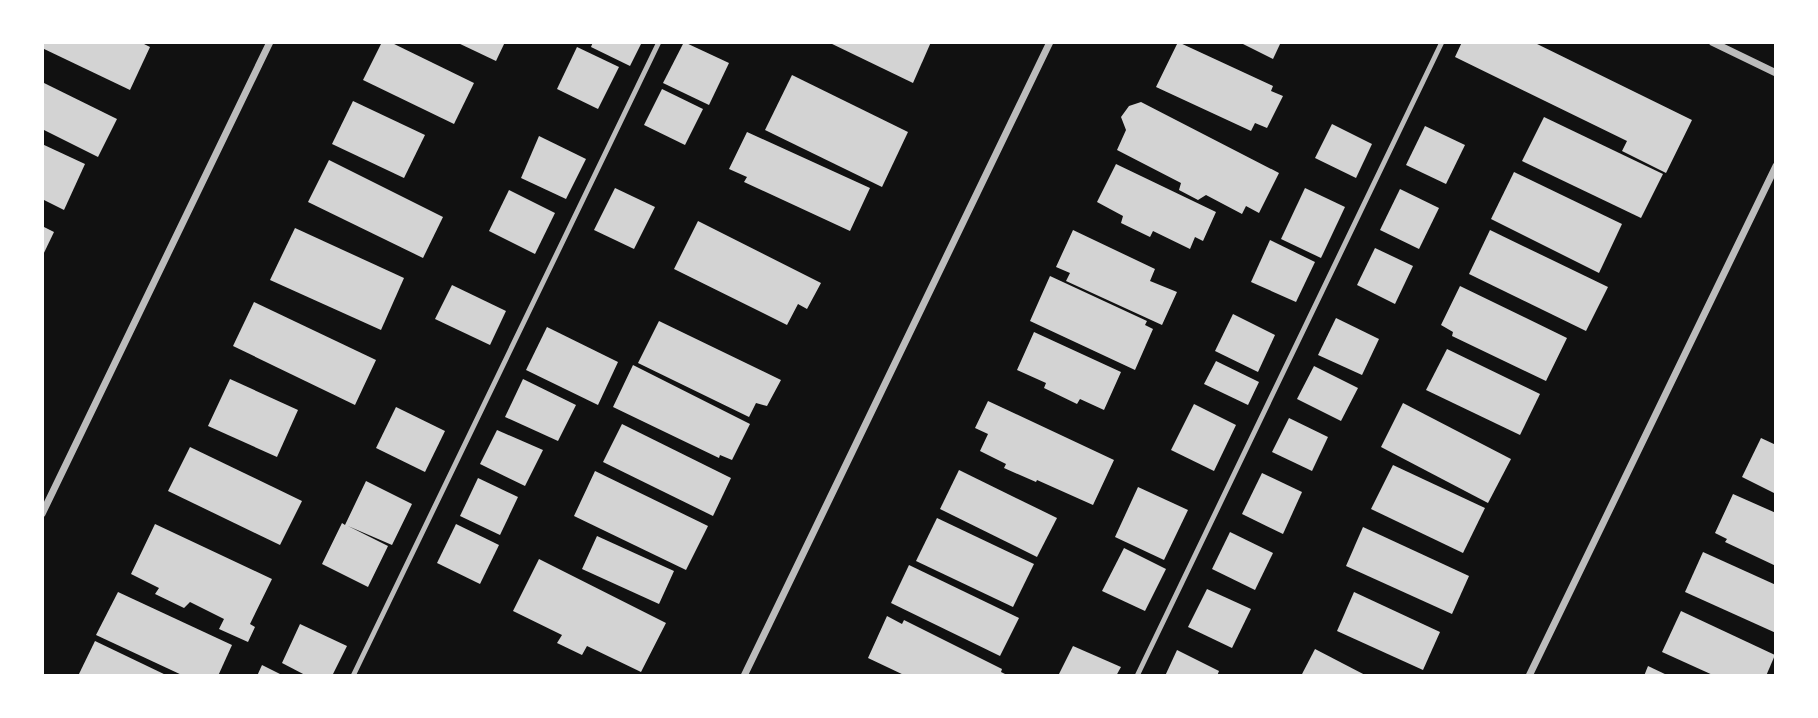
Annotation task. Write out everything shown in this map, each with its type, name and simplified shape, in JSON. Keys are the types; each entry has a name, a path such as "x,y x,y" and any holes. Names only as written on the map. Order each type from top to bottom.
{"street":[{"path":"42,514 271,42"},
{"path":"744,676 1050,42"},
{"path":"1713,42 1776,73"},
{"path":"1529,676 1776,166"}],"lane":[{"path":"354,676 659,42"},
{"path":"1137,676 1442,42"}],"building":[{"path":"42,42 140,42 150,47 130,90 42,48"},
{"path":"382,42 390,42 474,83 454,124 363,80"},
{"path":"456,42 505,42 496,61"},
{"path":"593,42 642,42 630,66 591,47"},
{"path":"684,42 729,63 709,105 663,83"},
{"path":"828,42 931,42 913,83"},
{"path":"1178,42 1273,86 1271,91 1283,96 1267,128 1255,123 1251,131 1156,87"},
{"path":"1239,42 1281,42 1273,59"},
{"path":"1462,42 1533,42 1692,120 1666,173 1622,151 1627,141 1455,57"},
{"path":"577,47 619,67 598,109 557,89"},
{"path":"792,75 908,132 882,187 765,130"},
{"path":"42,82 117,119 98,157 42,129"},
{"path":"662,89 703,109 685,145 644,125"},
{"path":"353,101 425,135 404,178 332,144"},
{"path":"1141,102 1279,173 1259,213 1246,206 1242,214 1206,195 1198,200 1179,190 1181,183 1117,150 1126,130 1121,117 1129,106"},
{"path":"1544,117 1663,174 1641,218 1522,161"},
{"path":"1332,124 1372,144 1356,178 1315,158"},
{"path":"1425,126 1465,145 1446,184 1406,165"},
{"path":"747,132 870,188 850,231 744,182 747,177 729,169"},
{"path":"539,136 586,159 566,199 521,178"},
{"path":"42,144 85,164 64,210 42,199"},
{"path":"329,160 443,217 423,258 308,202"},
{"path":"1116,164 1216,212 1203,241 1195,237 1190,249 1153,231 1150,237 1121,223 1123,216 1097,202"},
{"path":"1514,172 1622,224 1599,273 1491,219"},
{"path":"615,188 655,207 634,249 594,230"},
{"path":"1305,188 1345,207 1321,258 1281,239"},
{"path":"1400,189 1439,208 1419,249 1380,230"},
{"path":"509,190 555,213 535,254 489,231"},
{"path":"698,221 821,283 807,309 798,304 787,325 674,269"},
{"path":"42,226 54,232 42,257"},
{"path":"295,228 404,278 381,330 270,280"},
{"path":"1073,230 1155,269 1150,281 1177,292 1162,325 1066,281 1070,273 1056,267"},
{"path":"1490,230 1608,287 1586,331 1469,274"},
{"path":"1270,240 1315,262 1296,302 1251,282"},
{"path":"1375,248 1413,266 1395,304 1357,285"},
{"path":"1050,276 1147,321 1145,325 1153,329 1135,370 1030,321"},
{"path":"452,285 506,311 490,345 435,319"},
{"path":"1460,286 1567,338 1546,381 1452,336 1453,332 1441,325"},
{"path":"254,302 376,360 355,405 233,346"},
{"path":"1233,314 1275,335 1258,372 1215,351"},
{"path":"1336,318 1379,339 1362,375 1318,355"},
{"path":"659,321 781,380 767,406 756,403 749,417 638,363"},
{"path":"547,327 618,362 598,405 526,370"},
{"path":"1034,332 1121,372 1104,410 1080,399 1077,404 1044,388 1046,383 1017,370"},
{"path":"1447,349 1540,394 1520,435 1426,390"},
{"path":"1216,361 1259,382 1248,405 1204,384"},
{"path":"633,365 750,424 732,460 720,455 719,458 613,407"},
{"path":"1314,366 1358,388 1341,421 1297,399"},
{"path":"230,379 298,410 277,457 208,426"},
{"path":"523,379 576,405 558,441 505,417"},
{"path":"988,401 1114,460 1093,505 1004,468 1006,464 980,451 988,434 975,428"},
{"path":"1403,403 1511,459 1488,503 1381,447"},
{"path":"1194,404 1236,425 1214,471 1171,450"},
{"path":"396,407 445,431 425,472 376,448"},
{"path":"1289,418 1328,437 1312,471 1272,452"},
{"path":"622,424 731,478 713,516 603,462"},
{"path":"497,430 543,450 525,486 480,464"},
{"path":"1761,438 1776,445 1776,494 1742,477"},
{"path":"190,447 302,501 280,545 168,491"},
{"path":"1393,465 1485,508 1463,553 1371,509"},
{"path":"959,470 1057,518 1037,557 940,509"},
{"path":"595,471 708,526 686,570 574,516"},
{"path":"1262,473 1302,492 1283,534 1242,514"},
{"path":"478,478 518,497 500,535 460,516"},
{"path":"366,481 412,504 392,545 348,526 388,546 368,587 322,564"},
{"path":"1138,487 1188,510 1164,560 1115,537"},
{"path":"1733,494 1776,513 1776,566 1725,542 1727,539 1715,533"},
{"path":"937,518 1034,564 1013,607 916,561"},
{"path":"155,524 272,579 250,624 255,627 248,642 219,629 224,619 190,602 184,608 155,594 159,588 131,574"},
{"path":"456,524 499,545 480,584 437,563"},
{"path":"1363,527 1469,576 1452,614 1346,566"},
{"path":"1230,532 1273,553 1255,590 1212,569"},
{"path":"597,536 674,571 659,604 582,569"},
{"path":"1124,548 1166,569 1145,611 1102,591"},
{"path":"1703,552 1776,585 1776,633 1685,592"},
{"path":"539,559 666,623 641,672 587,646 582,655 557,643 562,635 513,611"},
{"path":"909,565 1019,618 1000,656 891,603"},
{"path":"1207,589 1251,609 1232,648 1188,627"},
{"path":"118,592 232,645 218,676 184,676 96,635"},
{"path":"1354,592 1440,632 1423,670 1337,631"},
{"path":"1681,611 1775,655 1766,676 1715,676 1662,652"},
{"path":"887,616 902,624 904,620 1002,669 1001,672 1009,676 906,676 868,658"},
{"path":"300,624 347,646 332,676 307,676 282,663"},
{"path":"95,641 168,676 78,676"},
{"path":"1073,646 1121,667 1116,676 1058,676"},
{"path":"1315,649 1367,676 1301,676"},
{"path":"1177,650 1219,671 1217,676 1165,676"},
{"path":"262,665 284,676 257,676"},
{"path":"1648,666 1669,676 1644,676"}]}
